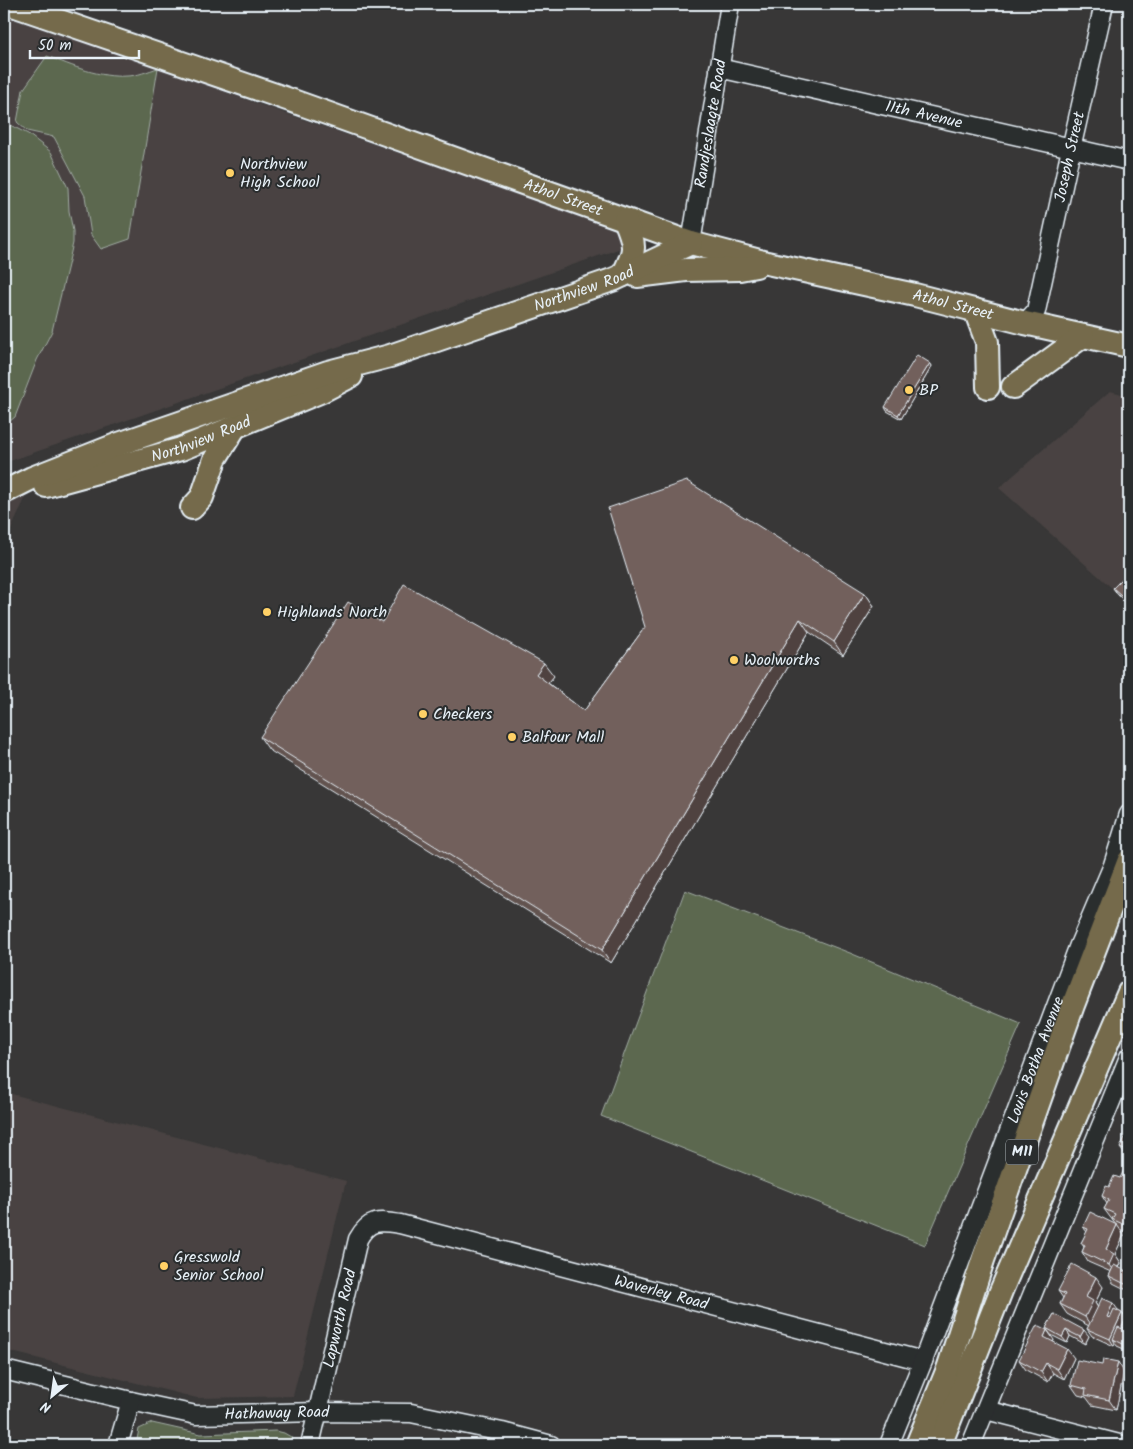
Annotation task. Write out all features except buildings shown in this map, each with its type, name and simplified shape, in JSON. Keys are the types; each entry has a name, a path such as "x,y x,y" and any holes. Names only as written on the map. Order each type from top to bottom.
{"main road":[{"name":"Athol Street","path":"10,4 290,100 690,243 767,263 916,295 975,310 1035,321 1083,336 1129,346"},
{"path":"619,277 632,259 634,248 632,236 625,220"},
{"name":"Northview Road","path":"4,492 32,478 116,446 328,372 390,356 619,277 690,243"},
{"path":"619,277 686,270 740,269 767,263"},
{"path":"975,310 987,342 988,387"},
{"path":"1013,386 1083,336"},
{"name":"Northview Road","path":"4,498 166,453 322,391 390,356"},
{"path":"192,508 202,497 215,459 235,427"},
{"name":"Louis Botha Avenue","path":"917,1445 948,1369 983,1260 1072,1005 1129,860"},
{"name":"M11","path":"940,1445 1001,1291 1129,992"}],"street":[{"name":"Randjeslaagte Road","path":"690,243 730,4"},
{"name":"Joseph Street","path":"1035,321 1070,149 1104,4"},
{"name":"11th Avenue","path":"719,68 1129,161"},
{"name":"Louis Botha Avenue","path":"889,1445 923,1361 1079,945 1113,865 1129,814"},
{"path":"971,1445 1129,1057"},
{"name":"Lapworth Road","path":"310,1445 358,1239 367,1226 373,1223 400,1224"},
{"name":"Waverley Road","path":"400,1224 923,1361"},
{"name":"Hathaway Road","path":"4,1370 178,1412 208,1415 318,1412 411,1413 502,1432 551,1445"},
{"path":"118,1445 131,1401"},
{"path":"986,1410 1123,1445"}],"shaded area":[{"name":"Northview High School","path":"4,12 267,107 647,239 4,463"},
{"path":"1110,391 1129,396 1129,603 999,488"},
{"path":"33,481 4,545 4,492"},
{"name":"Gresswold Senior School","path":"4,1092 346,1181 293,1396 197,1398 4,1350"}],"green space":[{"path":"47,56 66,64 107,75 131,76 158,68 130,239 101,249 91,235 85,196 54,137 27,131 17,122 23,90"},
{"path":"4,122 28,134 51,152 68,188 73,243 52,331 37,360 15,417 4,426"},
{"path":"685,890 850,953 1021,1024 925,1245 601,1116"},
{"path":"152,1423 201,1434 276,1431 291,1437 293,1445 136,1445 139,1429"}],"place":[{"name":"Northview High School","path":"230,173"},
{"name":"BP","path":"909,390"},
{"name":"Highlands North","path":"267,612"},
{"name":"Woolworths","path":"734,660"},
{"name":"Checkers","path":"423,714"},
{"name":"Balfour Mall","path":"512,737"},
{"name":"Gresswold Senior School","path":"164,1266"}]}
